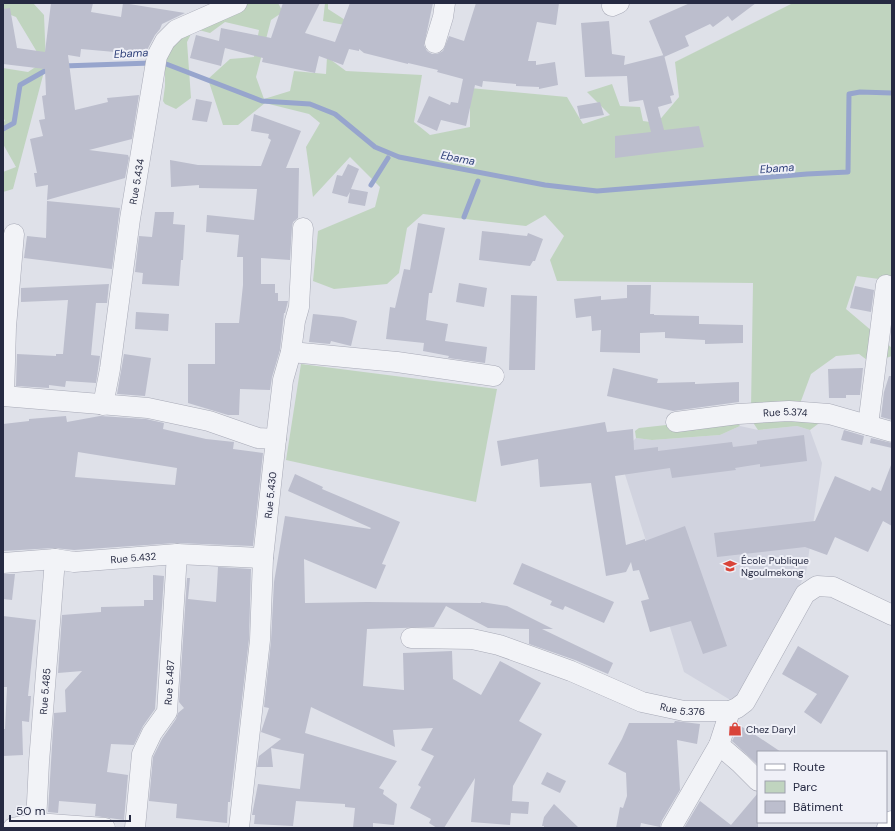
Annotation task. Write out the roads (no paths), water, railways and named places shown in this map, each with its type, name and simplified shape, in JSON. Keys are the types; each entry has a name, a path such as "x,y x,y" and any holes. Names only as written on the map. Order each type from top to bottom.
{"main road":[{"path":"888,828 892,822"}],"street":[{"name":"Rue 5.434","path":"103,404 110,369 130,219 157,59 165,41 176,30 237,3"},
{"path":"435,43 443,17 445,3"},
{"name":"Rue 5.430","path":"239,828 260,640 263,558 283,380 291,352 299,307 303,228"},
{"path":"14,234 6,326 3,396 148,408 209,421 258,438 276,439"},
{"path":"868,425 886,285"},
{"path":"291,352 397,362 494,376"},
{"name":"Rue 5.374","path":"676,422 738,414 789,412 829,414 892,432"},
{"name":"Rue 5.432","path":"3,563 55,560 74,562 177,554 263,558"},
{"name":"Rue 5.487","path":"136,828 142,754 152,733 167,712 177,554"},
{"name":"Rue 5.485","path":"36,822 39,762 55,560"},
{"path":"671,828 719,745 730,711 745,702 805,594 817,586 833,587 892,615"},
{"name":"Rue 5.376","path":"411,638 472,639 499,645 571,671 642,702 684,711 730,711"},
{"path":"719,745 757,780"},
{"path":"13,828 36,822 105,828"}],"waterway":[{"name":"Ebama","path":"161,62 262,101 310,104 335,114 375,147 399,157 545,185 597,191 848,172 849,94 860,92 892,93"},
{"name":"Ebama","path":"63,66 151,63"},
{"name":"Ebama","path":"3,129 14,123 20,85 50,68"},
{"path":"371,185 388,158"},
{"path":"464,217 478,181"}],"place":[{"name":"École Publique Ngoulmekong","path":"730,566"},
{"name":"Chez Daryl","path":"735,729"}]}
